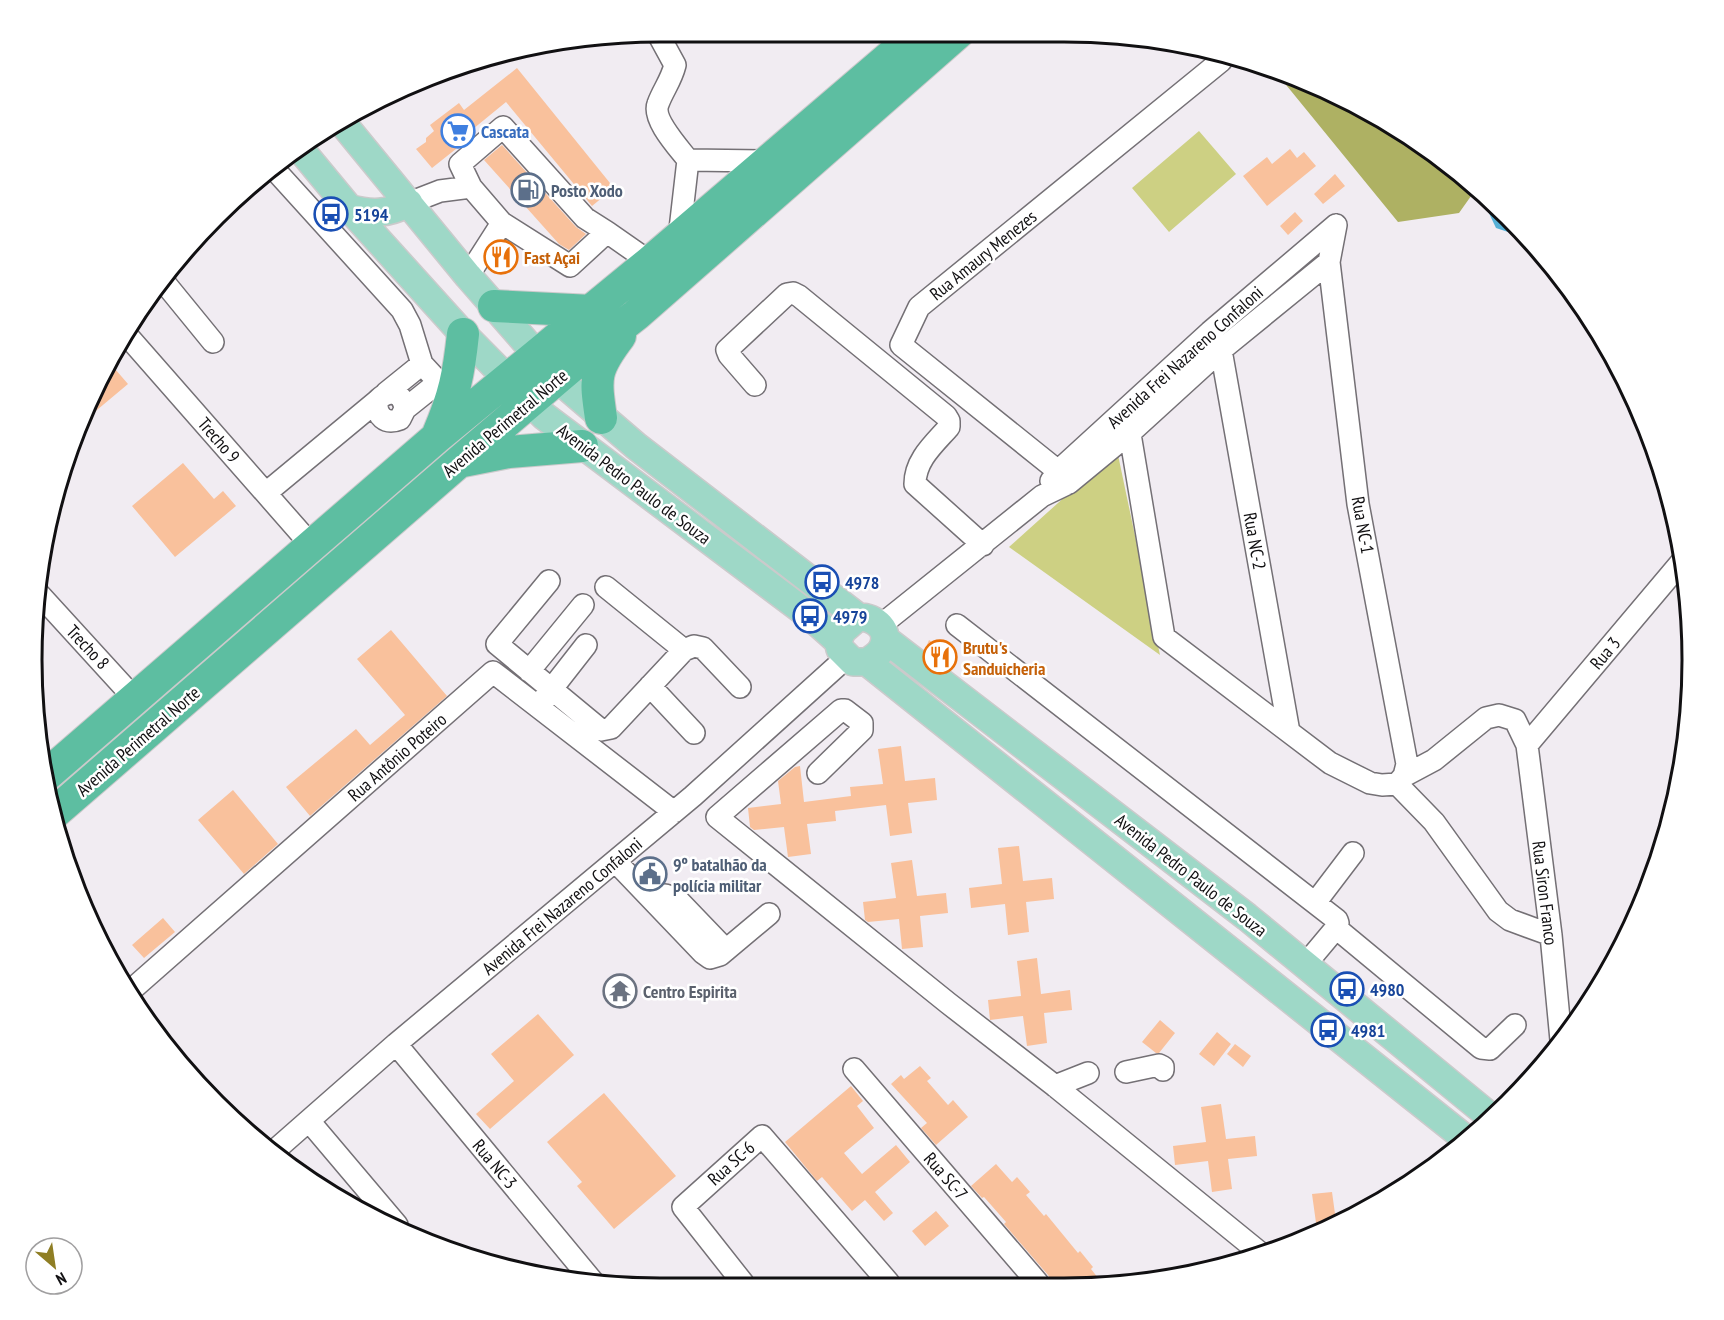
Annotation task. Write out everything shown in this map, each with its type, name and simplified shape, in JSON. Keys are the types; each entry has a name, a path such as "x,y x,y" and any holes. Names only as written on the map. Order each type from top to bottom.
{"highway":[{"name":"Avenida Perimetral Norte","path":"52,770 437,437 679,238 907,42"},
{"name":"Avenida Perimetral Norte","path":"60,808 459,462 636,315 948,42"},
{"path":"494,306 592,311"},
{"path":"601,418 596,383 599,370 605,355 636,315"},
{"path":"437,437 454,395 463,333"},
{"path":"459,462 508,452 547,447 582,446"}],"main road":[{"name":"Avenida Pedro Paulo de Souza","path":"346,128 468,276 558,379 601,418 1247,917 1485,1112"},
{"name":"Avenida Pedro Paulo de Souza","path":"305,155 349,208 507,381 530,403 582,446 810,616 851,653 1120,863 1460,1134"},
{"path":"349,208 380,214 409,203"},
{"path":"874,627 881,649 851,653 842,631 874,627"},
{"path":"1120,863 1131,863 1155,878 1163,876 1169,870 1165,853"},
{"path":"1177,910 1180,901 1188,895 1247,917"}],"street":[{"path":"662,42 675,65 671,79 657,105 657,116 688,160 679,238"},
{"name":"Rua Amaury Menezes","path":"1064,477 901,345 919,307 1220,62"},
{"path":"607,232 570,266 502,223 471,187 460,164 503,127 585,218 607,232 650,262"},
{"path":"688,160 769,161"},
{"path":"279,174 402,310 410,325 422,364 435,378 435,385 405,409 400,418 389,421 382,418 377,412 382,397"},
{"path":"409,203 440,191 471,187"},
{"path":"468,276 502,223"},
{"name":"Avenida Frei Nazareno Confaloni","path":"874,627 983,545 1064,477 1126,410 1209,332 1336,225"},
{"name":"Rua NC-1","path":"1336,225 1329,262 1358,504 1407,764 1401,780"},
{"name":"Avenida Frei Nazareno Confaloni","path":"1064,477 1131,432 1221,350 1329,262"},
{"path":"168,287 213,342"},
{"path":"755,385 727,350 787,294 799,296 946,416 949,427 921,459 915,472 915,484 983,545"},
{"name":"Trecho 9","path":"132,340 312,546"},
{"name":"Rua NC-2","path":"1221,350 1289,732"},
{"path":"266,493 422,364"},
{"path":"1126,410 1164,637 1330,763 1360,778 1383,785 1401,780 1498,911 1510,920 1551,935"},
{"name":"Rua 3","path":"1527,746 1675,570"},
{"path":"549,580 497,644 601,730 611,728 684,650 694,646 703,648 740,687"},
{"path":"606,587 684,650"},
{"name":"Trecho 8","path":"45,600 135,699"},
{"path":"530,671 583,605"},
{"path":"957,625 1337,920 1336,928 1305,965"},
{"path":"537,708 586,645"},
{"name":"Avenida Frei Nazareno Confaloni","path":"280,1146 396,1044 693,796 851,653"},
{"name":"Rua Antônio Poteiro","path":"136,986 493,672 674,812"},
{"path":"650,686 694,733"},
{"path":"717,817 841,710 845,710 862,723 862,730 818,773"},
{"name":"Rua Siron Franco","path":"1401,780 1434,760 1486,718 1499,715 1515,720 1527,746 1551,935 1560,1028"},
{"path":"693,796 1254,1248"},
{"path":"1315,903 1353,853"},
{"path":"616,862 654,901 665,895 676,899 726,950 769,915"},
{"path":"1336,928 1481,1048 1490,1049 1515,1025"},
{"name":"Rua NC-3","path":"396,1044 586,1274"},
{"path":"1126,1072 1159,1065 1163,1067 1163,1070"},
{"name":"Rua SC-7","path":"854,1069 1034,1278"},
{"path":"1055,1086 1088,1073"},
{"path":"309,1121 388,1215"},
{"name":"Rua SC-6","path":"736,1278 682,1207 762,1136 885,1278"}],"green space":[{"path":"1285,83 1373,125 1407,146 1471,195 1459,213 1398,222"},
{"path":"1199,131 1236,174 1169,232 1132,188"},
{"path":"1117,450 1160,655 1009,547"}],"water":[{"path":"1488,211 1501,223 1509,232 1496,228"}],"building":[{"path":"517,68 614,188 592,206 506,102 473,129 476,133 432,168 416,149 426,142 426,138 434,131 430,125 459,103 464,110"},
{"path":"502,145 576,227 586,234 569,250 559,244 484,160"},
{"path":"1290,149 1297,158 1304,152 1316,166 1267,206 1243,176 1267,157 1272,164"},
{"path":"1335,174 1345,186 1323,204 1314,194"},
{"path":"1295,212 1303,221 1288,235 1280,226"},
{"path":"115,369 128,384 94,412"},
{"path":"183,463 214,499 223,491 236,506 175,557 132,506"},
{"path":"391,630 447,696 310,816 286,787 356,729 370,745 405,715 357,659"},
{"path":"929,640 957,660 950,669 925,650"},
{"path":"901,746 905,781 935,778 937,800 908,803 912,833 890,836 886,805 835,811 836,821 807,824 811,854 788,857 784,827 754,830 750,827 748,808 781,804 778,781 795,767 800,766 804,802 851,796 850,787 883,784 878,749"},
{"path":"233,790 278,844 244,874 198,820"},
{"path":"1019,846 1023,881 1052,878 1054,899 1026,902 1029,932 1008,935 1005,904 971,908 969,888 1002,884 998,848"},
{"path":"912,860 917,896 946,893 948,913 920,916 923,947 902,949 899,919 868,922 865,920 863,902 896,898 891,863"},
{"path":"163,918 175,932 144,958 132,945"},
{"path":"1037,958 1041,994 1070,990 1072,1010 1044,1013 1047,1043 1027,1046 1023,1016 990,1020 988,1000 1021,996 1017,961"},
{"path":"538,1014 574,1055 490,1129 476,1114 514,1081 491,1054"},
{"path":"1160,1020 1175,1033 1159,1053 1156,1053 1142,1042"},
{"path":"1217,1032 1231,1044 1214,1066 1199,1054"},
{"path":"1235,1044 1251,1056 1243,1067 1227,1054"},
{"path":"920,1066 931,1078 927,1081 948,1105 953,1100 968,1117 936,1145 921,1128 927,1123 891,1084 901,1075 904,1079"},
{"path":"851,1086 863,1101 857,1106 874,1128 844,1153 862,1174 896,1145 910,1162 875,1192 893,1213 884,1221 865,1200 852,1211 822,1177 817,1181 785,1142"},
{"path":"604,1093 676,1176 614,1229 577,1186 582,1182 547,1142"},
{"path":"1221,1104 1226,1139 1255,1136 1257,1156 1228,1159 1232,1189 1212,1192 1208,1161 1175,1165 1173,1146 1206,1142 1201,1107"},
{"path":"996,1164 1012,1182 1017,1177 1030,1192 1026,1195 1044,1216 1046,1214 1078,1253 1080,1251 1093,1267 1091,1269 1097,1277 1050,1278 1004,1224 1006,1222 971,1186"},
{"path":"1332,1192 1335,1215 1316,1224 1312,1194"},
{"path":"936,1211 949,1226 925,1246 912,1231"}],"place":[{"name":"Cascata","path":"458,131"},
{"name":"Posto Xodo","path":"528,190"},
{"name":"5194","path":"331,214"},
{"name":"Fast Açai","path":"501,257"},
{"name":"4978","path":"822,582"},
{"name":"4979","path":"810,616"},
{"name":"Brutu's Sanduicheria","path":"940,657"},
{"name":"9º batalhão da polícia militar","path":"650,874"},
{"name":"4980","path":"1347,989"},
{"name":"Centro Espirita","path":"620,991"},
{"name":"4981","path":"1328,1030"}]}
